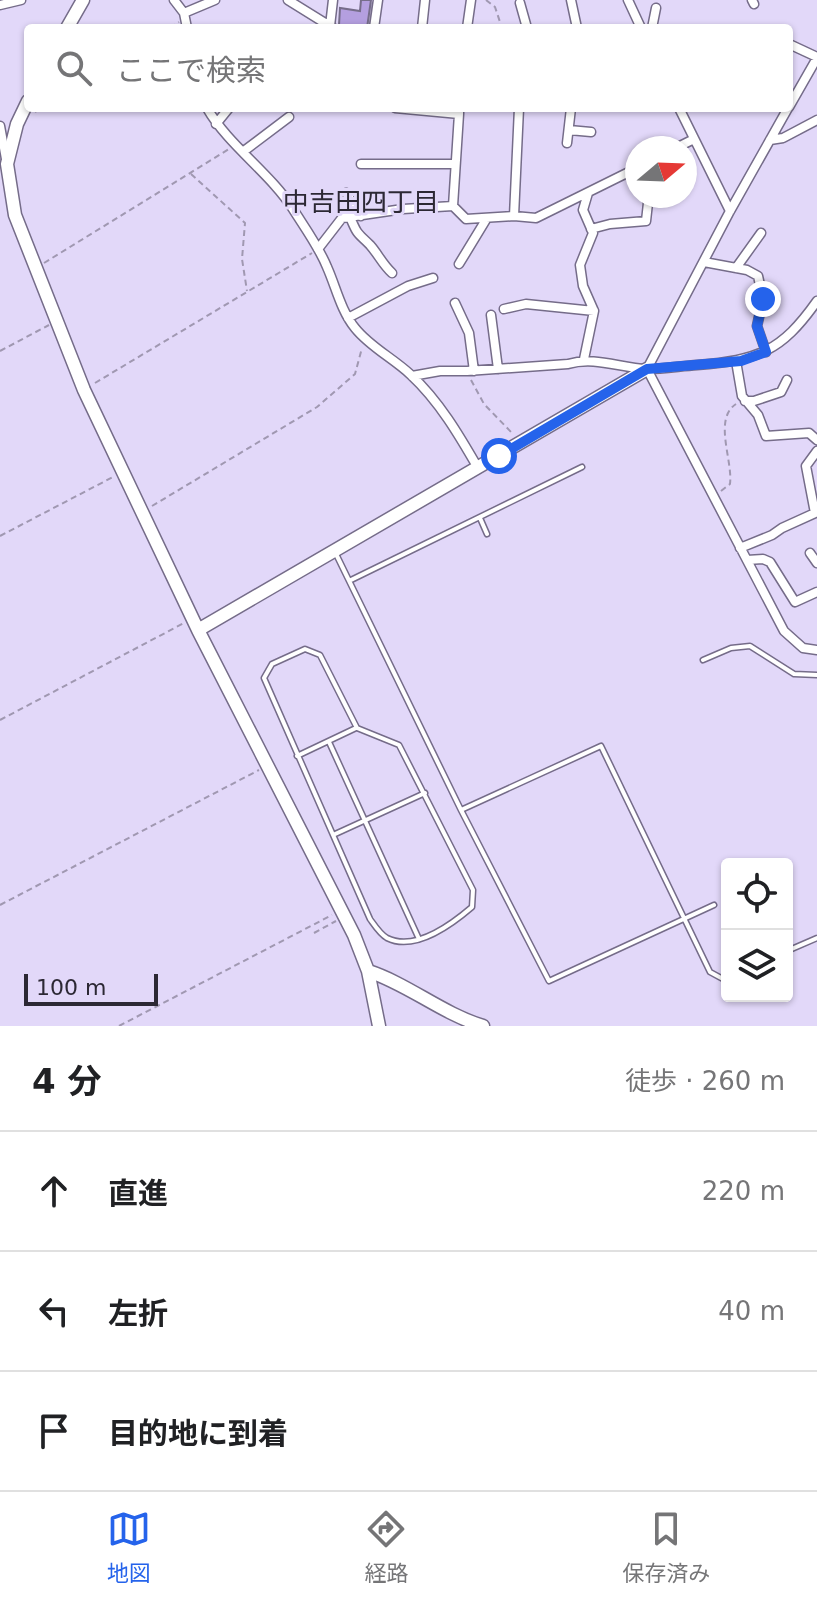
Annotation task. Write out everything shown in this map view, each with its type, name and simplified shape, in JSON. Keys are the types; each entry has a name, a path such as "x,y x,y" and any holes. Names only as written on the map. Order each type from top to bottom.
{"street":[{"path":"0,5 21,0"},
{"path":"69,24 83,0"},
{"path":"174,0 184,13 186,24"},
{"path":"184,13 215,0"},
{"path":"288,0 325,24"},
{"path":"331,24 333,0"},
{"path":"375,24 378,0"},
{"path":"422,24 425,0"},
{"path":"468,24 471,0"},
{"path":"571,0 576,24"},
{"path":"631,1 640,24"},
{"path":"520,3 526,24"},
{"path":"653,24 656,8"},
{"path":"314,24 317,20"},
{"path":"793,46 817,58 793,100"},
{"path":"7,164 24,109"},
{"path":"209,112 216,124 291,206 318,249 348,318 365,339 412,376 455,427 478,468"},
{"path":"216,124 226,112"},
{"path":"459,112 453,206 466,219 536,218 625,174"},
{"path":"514,216 519,112"},
{"path":"567,143 571,112"},
{"path":"681,112 693,136"},
{"path":"196,624 334,552 647,369 786,112"},
{"path":"241,148 289,117"},
{"path":"770,140 783,138 817,120"},
{"path":"0,126 15,215 84,390 121,473 342,914 368,971 379,1026"},
{"path":"569,130 591,132"},
{"path":"697,145 730,211"},
{"path":"361,164 455,164"},
{"path":"346,193 361,216"},
{"path":"584,359 594,311 583,286 580,265 593,233 583,210 588,193"},
{"path":"318,249 342,218 453,206"},
{"path":"591,229 648,223 648,208"},
{"path":"350,217 360,239 370,245 392,273"},
{"path":"459,264 487,218"},
{"path":"736,268 761,233"},
{"path":"704,262 747,270 758,276 763,299 757,326 766,352"},
{"path":"348,318 408,286 433,278"},
{"path":"412,376 440,371 568,364 584,359 647,369 736,361 766,352 792,333 817,301"},
{"path":"455,303 469,333 472,371"},
{"path":"504,309 526,304 594,311"},
{"path":"491,315 498,369"},
{"path":"736,361 745,401 758,415 766,436 809,433 817,440"},
{"path":"647,369 784,631 803,648 817,650"},
{"path":"745,401 781,392 787,380"},
{"path":"740,548 814,518 806,466 817,451"},
{"path":"810,553 817,563"},
{"path":"747,560 770,562 795,602 817,592"},
{"path":"368,971 386,977 446,1012 476,1025"}],"lane":[{"path":"351,580 582,467"},
{"path":"480,518 487,534"},
{"path":"334,552 351,580 461,810 549,981 714,905"},
{"path":"703,660 731,648 750,646 794,674 817,675"},
{"path":"305,649 320,655 357,728 399,745 473,890 472,907 451,925 419,939 401,943 383,937 370,919 297,756 264,678 272,664 305,649"},
{"path":"297,756 357,728"},
{"path":"329,742 419,939"},
{"path":"461,810 601,746 710,972 721,978"},
{"path":"333,835 425,793"},
{"path":"793,948 817,938"}],"path":[{"path":"486,0 495,7 501,24"},
{"path":"36,267 190,173 241,148"},
{"path":"190,173 245,223 242,259 247,292"},
{"path":"84,390 318,249"},
{"path":"0,351 57,321"},
{"path":"141,513 317,407 355,374 365,339"},
{"path":"472,371 470,380 484,404 520,443"},
{"path":"719,493 730,484 732,474 724,420 727,410 745,401"},
{"path":"0,536 121,473"},
{"path":"0,720 196,624"},
{"path":"0,905 267,765"},
{"path":"314,933 342,914"},
{"path":"119,1026 342,914"}],"building":[{"path":"361,0 371,0 368,24 339,24 340,8 360,11"}],"district":[{"name":"中吉田四丁目","path":"361,202"}],"route":[{"path":"499,456 647,369 741,361 766,352 757,326 763,299"}]}
